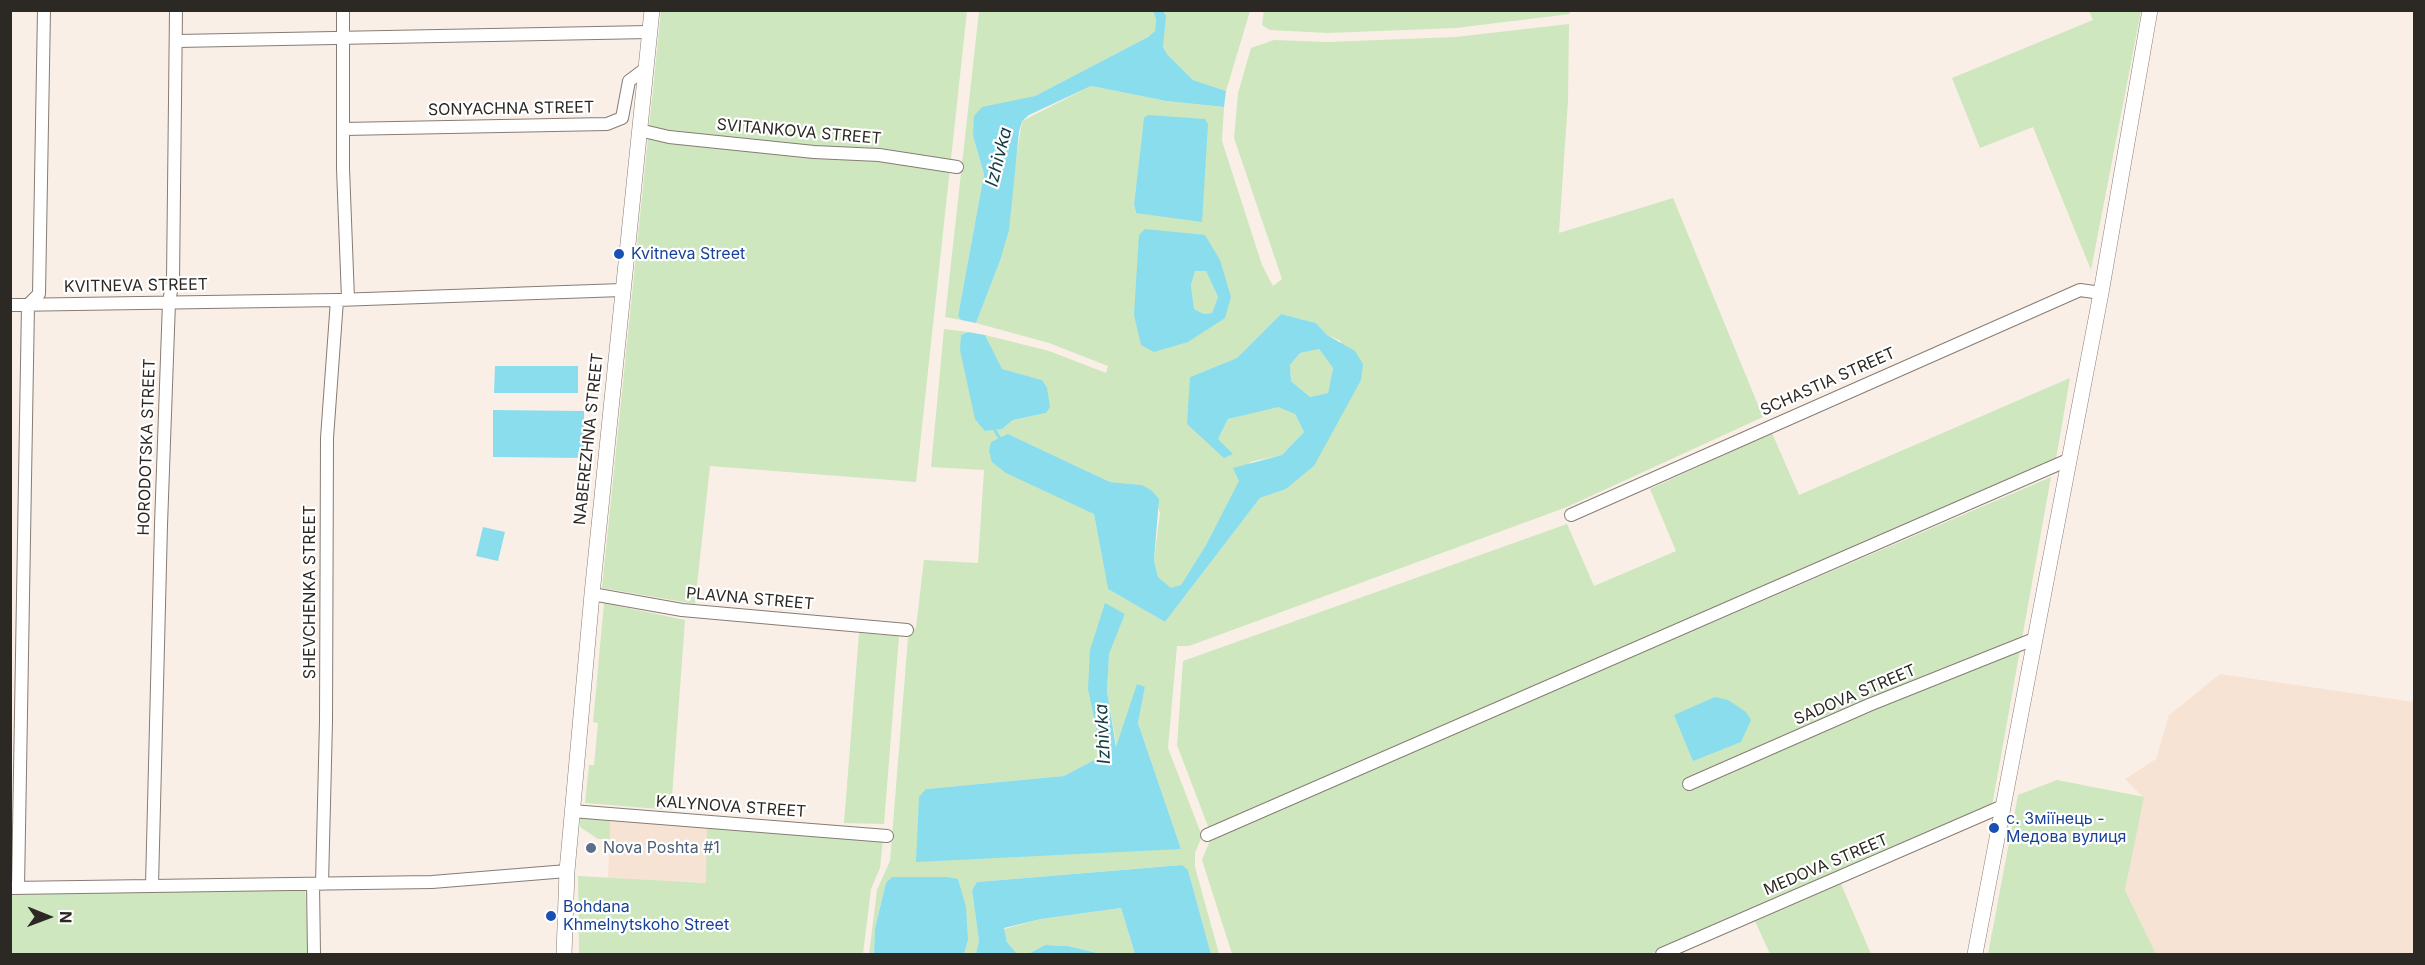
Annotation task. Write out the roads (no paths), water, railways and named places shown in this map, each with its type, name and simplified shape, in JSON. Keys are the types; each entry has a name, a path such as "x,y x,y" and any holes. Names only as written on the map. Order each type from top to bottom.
{"street":[{"path":"44,10 39,294 28,305 14,888 432,882 567,870"},
{"name":"HORODOTSKA STREET","path":"152,885 169,302 173,280 176,10"},
{"name":"SHEVCHENKA STREET","path":"314,954 326,721 327,438 342,299 343,10"},
{"name":"NABEREZHNA STREET","path":"564,954 567,870 592,594 652,10"},
{"path":"1975,954 2101,293 2150,10"},
{"path":"177,41 342,40 650,32"},
{"name":"SONYACHNA STREET","path":"343,129 607,123 622,118 629,81 645,69"},
{"name":"SVITANKOVA STREET","path":"639,130 669,137 814,152 879,155 957,167"},
{"name":"KVITNEVA STREET","path":"10,305 342,299 622,290"},
{"name":"SCHASTIA STREET","path":"1572,514 2080,290 2101,293"},
{"path":"1207,836 2068,459"},
{"name":"PLAVNA STREET","path":"592,594 682,610 907,630"},
{"name":"SADOVA STREET","path":"1689,784 1869,705 2034,639"},
{"name":"MEDOVA STREET","path":"1662,954 2003,806"},
{"name":"KALYNOVA STREET","path":"572,811 888,836"}],"water":[{"path":"1153,11 1163,11 1166,16 1163,47 1167,54 1193,80 1226,91 1224,107 1166,101 1091,86 1029,115 1022,121 1019,132 1009,230 1000,261 976,323 961,320 958,316 984,174 973,136 974,116 982,107 1035,96 1148,37 1155,31 1156,19"},
{"path":"1148,115 1205,119 1208,124 1202,222 1136,213 1134,204 1144,118"},
{"path":"1145,229 1205,235 1220,260 1231,297 1225,318 1188,342 1154,352 1141,345 1134,315 1139,235","holes":["1195,271 1206,271 1218,297 1212,313 1204,314 1194,309 1191,285"]},
{"path":"1281,314 1316,323 1327,335 1355,351 1363,364 1361,380 1314,466 1286,489 1260,498 1165,622 1108,589 1094,514 1006,473 992,462 989,451 991,442 1008,434 1110,482 1142,485 1151,490 1159,499 1154,560 1158,577 1171,588 1181,585 1206,545 1239,481 1233,468 1282,455 1304,432 1295,414 1278,407 1228,419 1218,439 1233,454 1224,458 1187,424 1190,377 1237,358","holes":["1319,349 1333,368 1328,393 1310,397 1291,381 1290,365 1300,353"]},
{"path":"968,332 985,335 1002,369 1042,380 1047,388 1050,407 1046,413 1013,420 1002,429 985,431 975,419 960,350 961,335"},
{"path":"495,366 578,366 578,393 494,393"},
{"path":"493,410 584,411 584,458 493,457"},
{"path":"483,527 505,532 498,561 476,556"},
{"path":"1105,603 1125,614 1109,654 1107,691 1116,747 1137,684 1145,687 1138,723 1181,849 916,862 919,797 926,789 1064,776 1098,758 1100,746 1088,689 1090,650"},
{"path":"1715,697 1728,700 1746,712 1751,720 1741,742 1693,761 1674,715"},
{"path":"1182,865 1188,870 1211,954 1135,954 1121,908 1041,919 1004,928 1007,942 1017,954 976,954 979,941 972,890 977,882"},
{"path":"892,877 958,879 966,907 968,940 964,954 874,954 875,928 886,883"},
{"path":"1045,945 1068,946 1101,954 1028,954"}],"waterway":[{"name":"Izhivka","path":"993,427 1000,439"}],"place":[{"name":"Kvitneva Street","path":"619,254"},
{"name":"с. Зміїнець - Медова вулиця","path":"1994,828"},
{"name":"Nova Poshta #1","path":"591,848"},
{"name":"Bohdana Khmelnytskoho Street","path":"551,916"}]}
